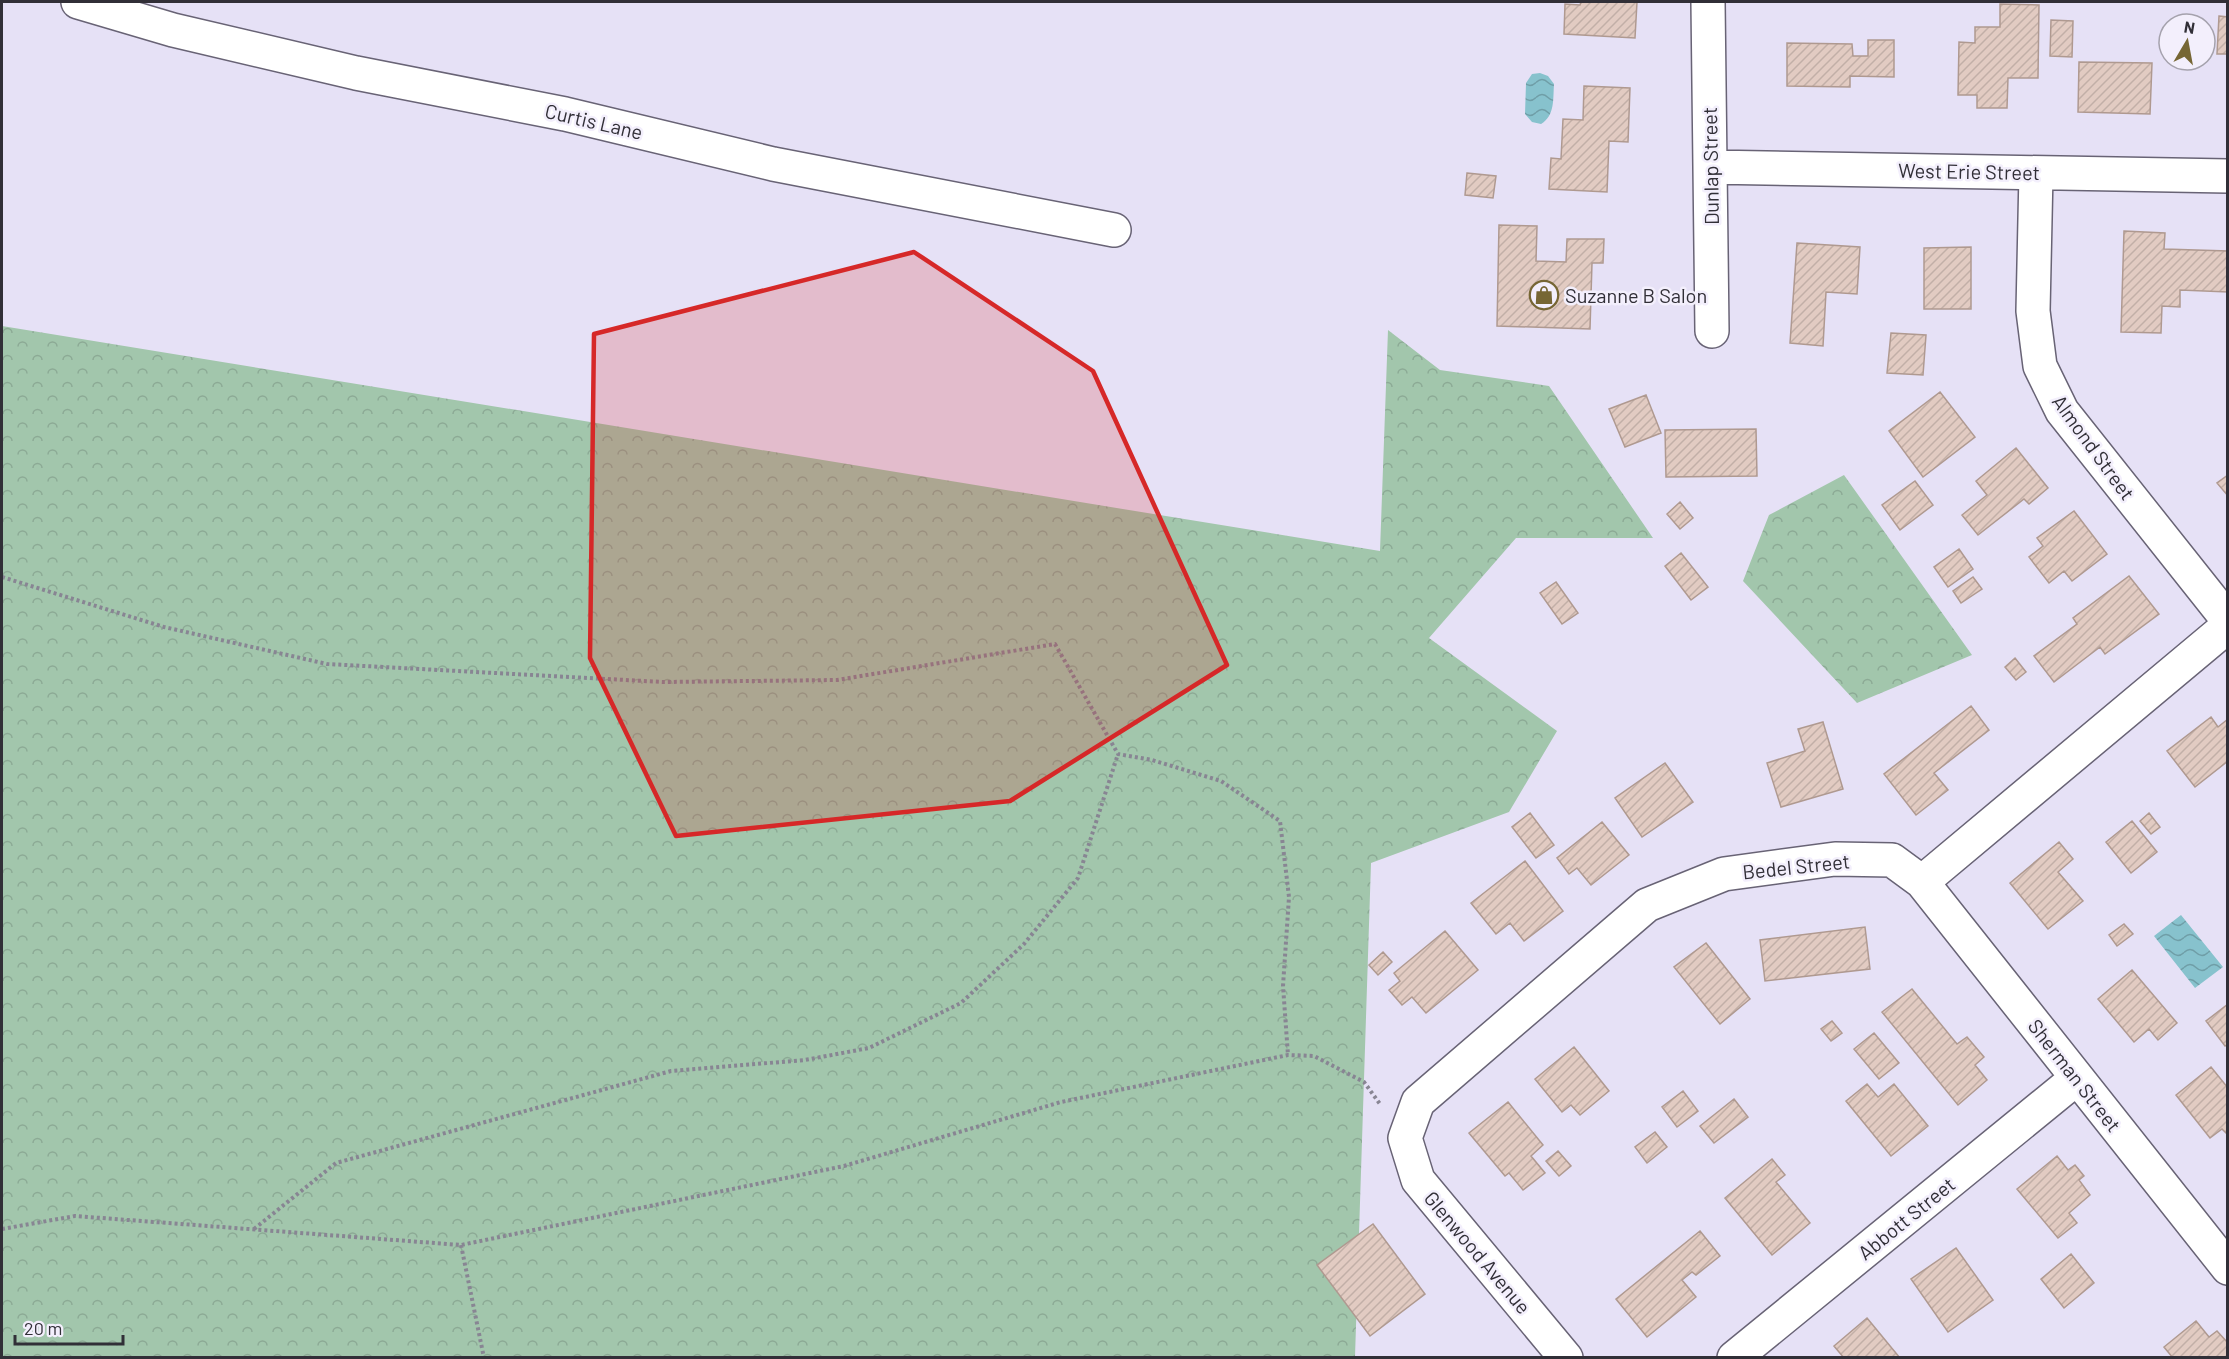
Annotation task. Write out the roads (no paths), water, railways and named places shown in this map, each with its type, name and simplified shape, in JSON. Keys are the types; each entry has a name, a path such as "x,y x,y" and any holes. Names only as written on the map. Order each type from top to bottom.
{"street":[{"name":"Curtis Lane","path":"78,2 173,30 356,73 565,114 774,164 1114,230"},
{"name":"Dunlap Street","path":"1708,2 1712,331"},
{"name":"West Erie Street","path":"1710,167 2228,176"},
{"name":"Almond Street","path":"2036,173 2033,311 2040,366 2062,411 2228,620"},
{"path":"1922,882 2228,626"},
{"name":"Bedel Street","path":"1405,1138 1418,1102 1647,905 1724,874 1835,859 1892,860 1922,882"},
{"name":"Sherman Street","path":"1922,882 2228,1268"},
{"name":"Abbott Street","path":"1734,1358 2077,1078"},
{"name":"Glenwood Avenue","path":"1405,1138 1418,1180 1566,1358"}],"water":[{"path":"1540,73 1548,76 1554,84 1551,112 1546,121 1541,124 1532,122 1525,114 1526,83 1532,74"},
{"path":"2181,915 2223,967 2195,988 2154,936"}],"place":[{"name":"Suzanne B Salon","path":"1544,295"}]}
